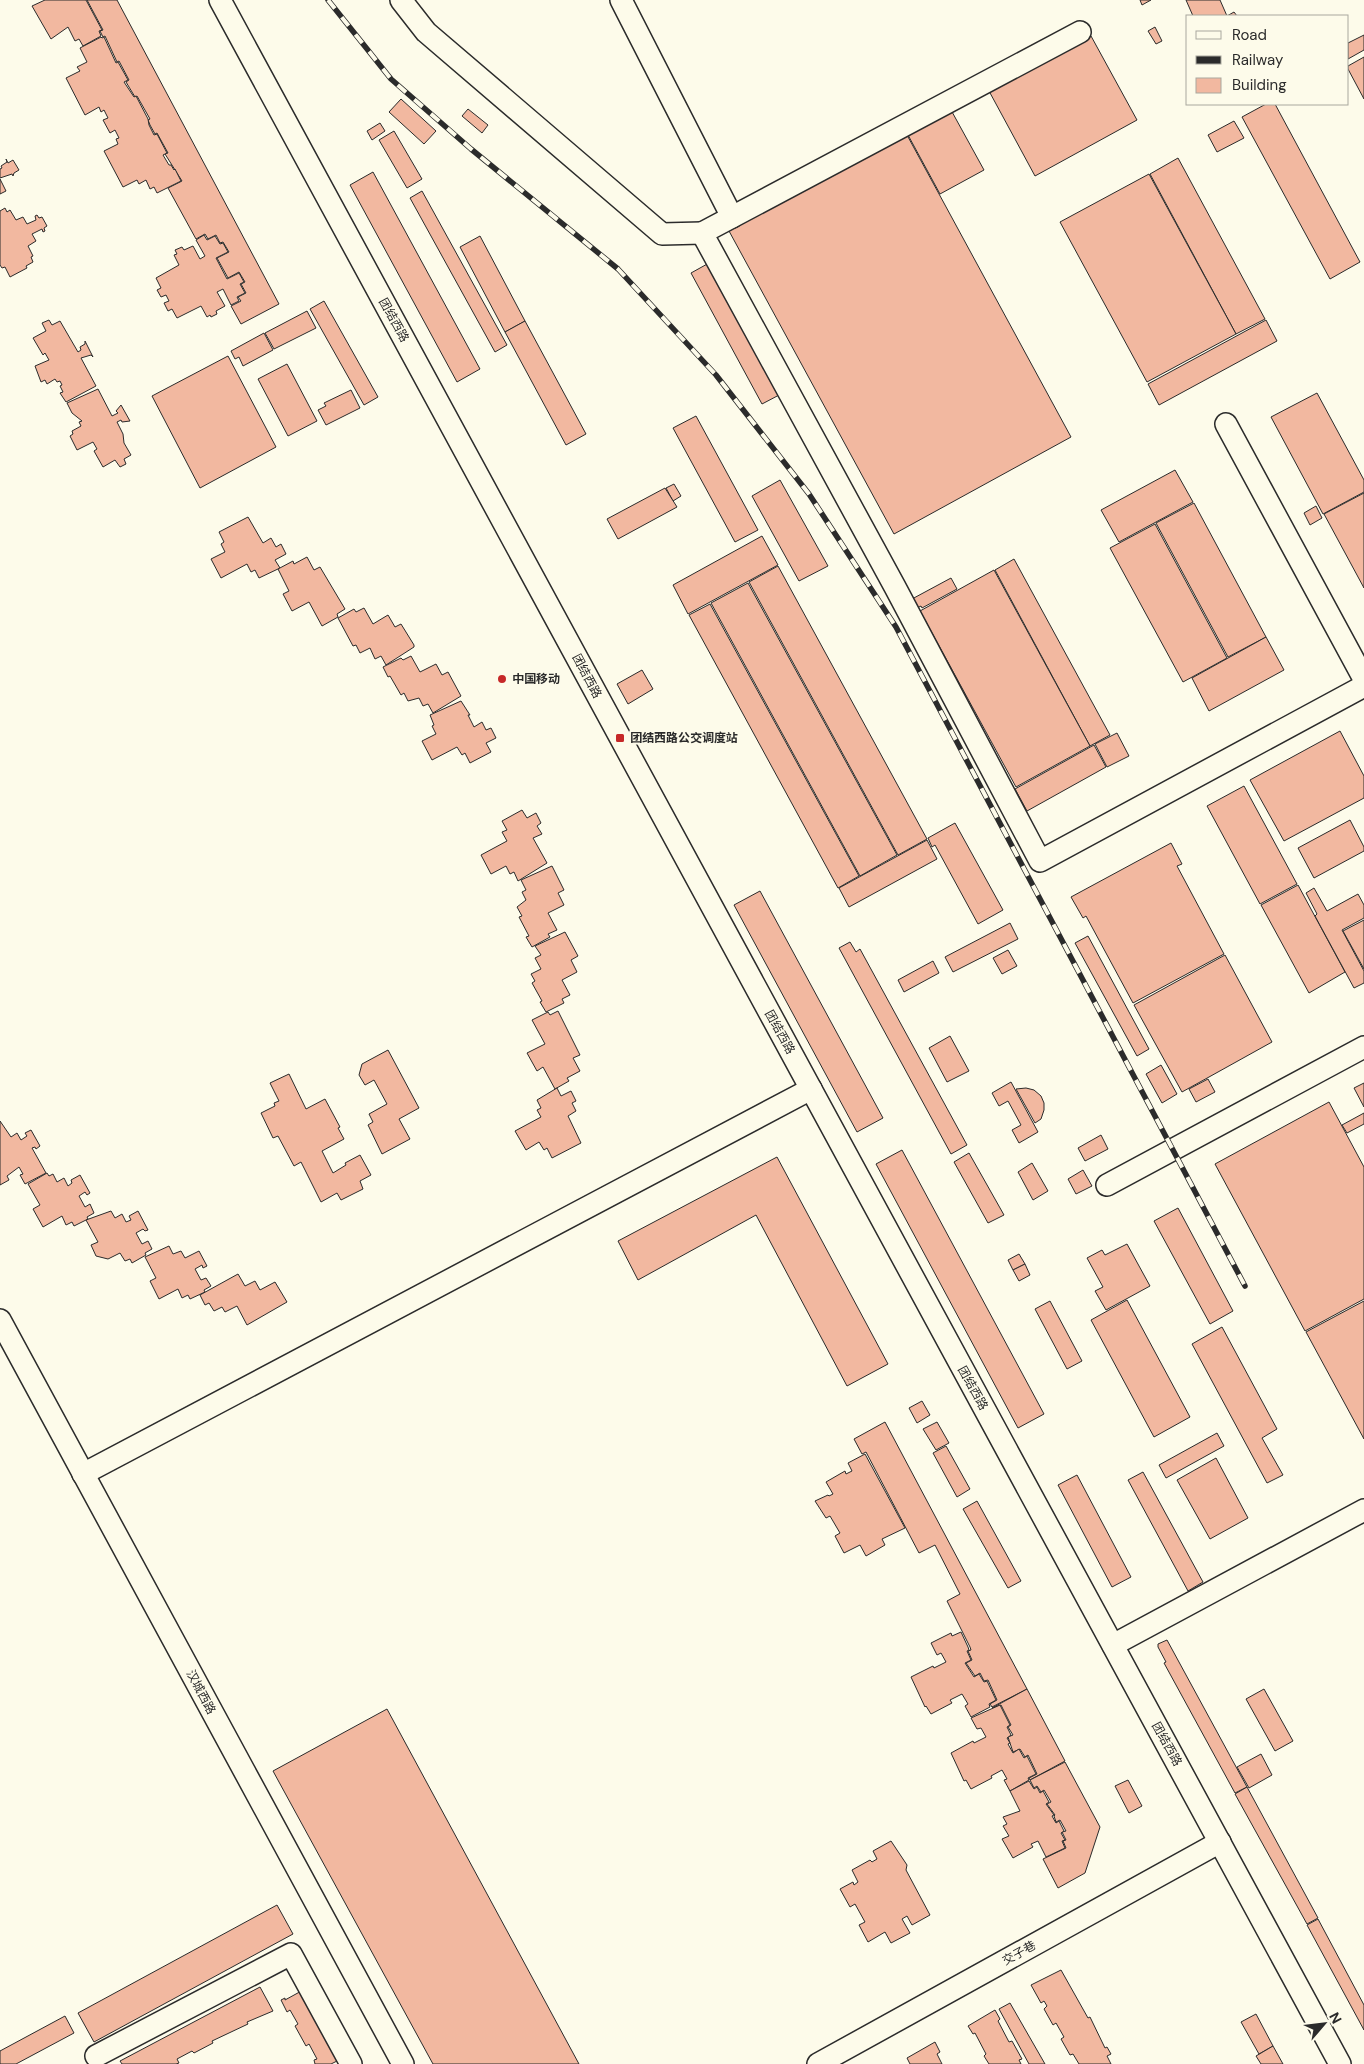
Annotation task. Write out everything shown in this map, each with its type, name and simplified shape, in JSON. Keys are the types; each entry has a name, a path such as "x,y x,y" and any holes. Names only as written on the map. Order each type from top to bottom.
{"street":[{"name":"团结西路","path":"220,0 1340,2064"},
{"path":"401,0 426,32 662,234 702,234 1080,32"},
{"path":"621,0 732,217"},
{"path":"702,234 895,587 1040,861 1364,686"},
{"path":"1226,424 1364,679"},
{"path":"1107,1185 1364,1047"},
{"path":"83,1474 811,1089"},
{"name":"汉城西路","path":"0,1320 403,2064"},
{"path":"1113,1645 1364,1510"},
{"name":"交子巷","path":"818,2064 1220,1842"},
{"path":"96,2056 291,1954 351,2064"}],"building":[{"path":"45,0 86,0 102,30 99,31 101,36 83,46 79,39 75,41 68,27 51,39 32,6"},
{"path":"87,0 117,0 279,304 241,324 231,306 241,301 238,297 246,293 241,284 245,282 239,272 228,278 217,258 229,252 223,242 220,243 216,235 208,239 205,234 196,239 168,188 182,181 165,154 168,153 157,133 155,134 150,125 148,120 150,119 137,96 135,97 126,82 129,80 119,61 117,62 105,36 103,37 100,31 103,30"},
{"path":"1140,0 1151,0 1142,5"},
{"path":"1186,0 1220,0 1227,15 1193,15"},
{"path":"1155,27 1162,41 1156,44 1148,31"},
{"path":"1364,35 1364,50 1349,58 1349,42"},
{"path":"1091,36 1137,120 1035,176 989,91"},
{"path":"104,37 116,63 118,62 128,80 124,82 134,97 136,96 154,135 157,134 167,153 163,155 169,165 175,169 181,181 157,193 154,187 150,189 146,180 139,184 137,180 123,187 104,151 118,144 116,139 119,138 115,130 110,133 103,120 108,118 104,110 101,112 99,107 85,115 66,78 80,71 77,67 87,62 80,48"},
{"path":"1364,57 1364,99 1349,71 1349,65"},
{"path":"401,99 436,131 424,144 389,112"},
{"path":"1264,105 1276,105 1360,262 1330,279 1242,117"},
{"path":"468,109 488,125 482,133 462,116"},
{"path":"951,110 984,170 940,194 908,135"},
{"path":"1234,121 1244,138 1217,152 1208,135"},
{"path":"380,123 385,131 372,140 367,131"},
{"path":"394,131 422,179 407,188 379,140"},
{"path":"907,135 1071,437 894,534 729,231"},
{"path":"1178,158 1265,319 1236,334 1150,174"},
{"path":"6,159 8,163 13,160 19,170 13,176 12,174 0,178 0,169 7,162"},
{"path":"373,172 480,369 457,382 350,185"},
{"path":"1149,174 1236,334 1147,382 1060,222"},
{"path":"0,179 6,191 0,194"},
{"path":"422,191 507,345 495,352 410,198"},
{"path":"5,208 7,212 10,210 16,220 23,217 27,224 36,220 35,216 37,215 39,218 42,217 47,226 44,228 45,231 43,232 42,229 32,234 36,241 28,246 33,256 31,257 33,262 26,266 27,268 10,277 5,267 2,268 0,265 0,211"},
{"path":"204,235 207,240 215,236 220,244 223,243 228,252 216,258 227,279 239,273 244,282 240,284 245,293 237,297 239,301 231,305 223,289 217,292 225,306 216,311 217,314 207,317 201,306 177,318 172,309 168,311 164,303 169,301 166,295 161,297 157,290 161,288 156,278 179,265 174,255 177,254 175,250 182,247 184,250 193,246 200,259 205,256 196,240"},
{"path":"480,236 525,321 505,332 460,247"},
{"path":"709,263 781,394 762,404 691,273"},
{"path":"324,301 378,397 364,405 310,309"},
{"path":"307,311 316,328 274,349 265,333"},
{"path":"49,320 52,325 60,321 78,352 81,350 80,347 85,344 85,341 93,357 91,355 81,358 96,386 66,402 60,393 63,392 60,381 57,382 55,379 47,384 45,380 41,382 35,366 49,360 45,353 43,355 33,338 46,331 42,323"},
{"path":"1266,320 1277,341 1159,405 1148,384"},
{"path":"525,321 586,434 566,445 505,332"},
{"path":"264,333 273,350 243,366 239,357 235,359 231,351"},
{"path":"228,356 276,447 200,488 152,396"},
{"path":"287,364 317,421 288,436 258,379"},
{"path":"98,389 112,416 118,413 116,411 121,405 130,421 122,422 121,420 117,422 123,434 124,443 131,455 124,459 126,464 120,467 115,460 103,467 94,451 97,449 93,442 77,450 70,436 73,434 72,431 81,426 79,422 82,421 72,413 67,403"},
{"path":"351,390 360,408 326,425 318,410 326,406 324,403"},
{"path":"1317,393 1364,480 1364,492 1323,514 1271,417"},
{"path":"696,416 758,530 735,542 673,428"},
{"path":"1175,470 1193,502 1119,542 1101,510"},
{"path":"780,480 828,566 799,581 752,496"},
{"path":"674,484 681,496 673,501 666,488"},
{"path":"665,488 677,507 618,539 607,519"},
{"path":"1364,493 1364,588 1324,514"},
{"path":"1194,503 1266,637 1228,657 1156,523"},
{"path":"1316,506 1322,518 1310,525 1304,513"},
{"path":"248,517 263,543 271,538 276,547 281,544 286,554 275,560 280,568 259,578 255,570 251,572 247,564 221,578 211,559 225,552 221,544 224,542 219,532"},
{"path":"1155,524 1227,658 1183,682 1110,548"},
{"path":"762,536 778,565 688,614 673,585"},
{"path":"307,557 314,570 320,567 345,609 337,614 338,617 322,626 309,602 292,611 283,594 289,591 278,569 293,561 294,564"},
{"path":"1014,559 1110,735 1090,746 995,570"},
{"path":"778,566 927,839 898,855 749,582"},
{"path":"994,570 1090,746 1016,787 920,611"},
{"path":"951,578 957,589 922,608 921,606 917,608 912,599"},
{"path":"748,583 897,855 860,876 711,603"},
{"path":"710,604 859,876 838,888 689,615"},
{"path":"364,608 373,624 388,615 395,627 401,624 414,647 386,665 381,656 375,659 370,648 360,653 356,645 353,646 338,618 354,609 356,612"},
{"path":"1266,637 1284,670 1209,711 1192,678"},
{"path":"411,656 420,672 436,664 442,675 448,672 461,696 433,713 428,704 423,706 419,698 408,701 404,693 401,695 383,667 401,658 403,660"},
{"path":"642,670 653,689 628,704 617,684"},
{"path":"461,701 470,715 468,715 474,727 482,722 486,730 491,728 496,738 486,743 491,752 470,763 465,753 462,755 457,747 432,760 422,741 436,734 430,715"},
{"path":"1340,731 1364,776 1364,798 1284,841 1250,780"},
{"path":"1117,733 1129,756 1107,767 1095,744"},
{"path":"1094,745 1106,767 1027,811 1015,789"},
{"path":"1244,786 1297,884 1260,904 1207,806"},
{"path":"522,810 527,818 536,813 541,823 537,826 542,834 533,838 547,863 518,881 514,872 510,874 506,866 491,874 481,855 507,841 502,832 507,830 502,821"},
{"path":"1350,820 1364,847 1364,851 1314,878 1298,848"},
{"path":"955,823 1003,910 978,924 935,845 932,847 928,838"},
{"path":"927,840 937,859 849,907 839,888"},
{"path":"1171,843 1182,864 1177,866 1224,954 1133,1003 1086,916 1083,918 1071,897"},
{"path":"552,866 564,890 558,893 564,905 548,913 557,930 548,934 550,937 532,947 526,937 529,936 519,917 522,916 517,907 526,900 522,892 526,890 521,880"},
{"path":"1298,885 1345,972 1309,993 1261,905"},
{"path":"1314,888 1327,911 1358,894 1364,905 1364,918 1342,930 1364,971 1364,983 1354,988 1315,916 1317,914 1306,893"},
{"path":"760,891 883,1118 857,1132 734,905"},
{"path":"1364,920 1364,969 1343,931"},
{"path":"1010,923 1018,939 953,972 945,957"},
{"path":"565,932 578,956 571,960 577,972 562,980 570,995 562,999 564,1003 546,1012 532,983 535,981 531,974 541,969 535,958 541,955 535,946"},
{"path":"1088,936 1149,1049 1137,1056 1075,943"},
{"path":"850,942 856,952 860,949 967,1145 951,1154 839,948"},
{"path":"1008,950 1017,966 1002,974 993,958"},
{"path":"1225,955 1272,1042 1182,1092 1134,1005"},
{"path":"933,961 939,973 904,992 898,980"},
{"path":"558,1011 580,1055 573,1058 580,1071 567,1078 569,1081 555,1089 543,1067 537,1071 527,1053 545,1044 532,1020 548,1012 550,1015"},
{"path":"950,1036 969,1071 947,1082 929,1048"},
{"path":"388,1050 419,1108 399,1119 410,1139 382,1154 368,1125 373,1122 369,1114 387,1104 374,1080 365,1085 359,1075 362,1064"},
{"path":"1161,1065 1177,1094 1162,1103 1146,1074"},
{"path":"289,1074 306,1109 325,1099 340,1127 338,1128 344,1139 322,1151 333,1173 346,1165 345,1163 360,1155 371,1175 360,1181 363,1189 341,1200 337,1193 321,1202 301,1162 294,1166 278,1136 273,1138 261,1113 275,1106 274,1103 279,1101 270,1083"},
{"path":"1208,1079 1215,1092 1196,1102 1189,1089"},
{"path":"1011,1082 1038,1132 1019,1143 1012,1130 1021,1125 1008,1101 999,1106 992,1093"},
{"path":"1364,1083 1364,1107 1354,1088"},
{"path":"557,1088 561,1096 571,1091 576,1101 572,1103 576,1111 568,1116 581,1143 552,1158 547,1148 544,1150 539,1142 526,1150 515,1131 541,1117 537,1110 541,1108 537,1100"},
{"path":"1026,1088 1034,1090 1041,1096 1044,1103 1041,1119 1035,1123 1016,1089"},
{"path":"1329,1102 1364,1167 1364,1299 1305,1331 1215,1164"},
{"path":"1364,1113 1364,1124 1347,1133 1342,1125"},
{"path":"0,1121 11,1137 17,1133 21,1140 27,1136 25,1133 31,1130 40,1146 36,1149 35,1147 32,1148 46,1173 25,1184 20,1175 23,1174 19,1167 7,1176 9,1180 0,1185"},
{"path":"1101,1135 1108,1149 1085,1161 1078,1148"},
{"path":"902,1150 1044,1414 1018,1428 876,1164"},
{"path":"969,1153 1004,1215 988,1223 954,1162"},
{"path":"777,1157 888,1364 847,1386 756,1215 638,1280 618,1241"},
{"path":"1032,1163 1048,1191 1033,1200 1018,1172"},
{"path":"1083,1170 1092,1186 1076,1194 1068,1179"},
{"path":"47,1173 49,1176 53,1174 57,1182 64,1178 68,1186 72,1183 71,1180 80,1175 90,1193 87,1195 85,1192 79,1196 85,1207 90,1204 94,1213 87,1217 88,1219 74,1226 72,1222 66,1225 62,1216 43,1227 33,1209 40,1205 28,1184"},
{"path":"1178,1208 1233,1311 1210,1324 1154,1221"},
{"path":"111,1211 115,1218 122,1214 126,1222 131,1220 129,1216 138,1211 148,1230 145,1231 143,1229 136,1233 142,1244 148,1241 152,1249 145,1253 146,1255 132,1263 130,1259 125,1261 120,1253 108,1259 96,1256 91,1245 98,1242 86,1220"},
{"path":"1127,1244 1150,1286 1106,1310 1095,1291 1103,1287 1087,1258 1102,1250 1105,1255"},
{"path":"169,1246 173,1254 181,1251 185,1258 199,1251 207,1266 203,1268 202,1265 195,1269 201,1280 206,1278 211,1286 204,1290 205,1292 190,1299 188,1295 182,1298 178,1289 159,1299 150,1281 156,1278 145,1257"},
{"path":"1019,1254 1025,1264 1013,1270 1008,1260"},
{"path":"1025,1264 1030,1275 1019,1281 1013,1270"},
{"path":"238,1274 245,1286 255,1281 260,1290 275,1282 287,1302 247,1325 237,1306 225,1312 222,1307 214,1311 209,1303 205,1305 200,1295"},
{"path":"1127,1300 1190,1417 1154,1437 1091,1320"},
{"path":"1050,1301 1082,1361 1067,1369 1035,1309"},
{"path":"1364,1301 1364,1439 1306,1332"},
{"path":"1222,1327 1277,1429 1262,1438 1283,1475 1267,1483 1192,1344"},
{"path":"922,1401 930,1415 917,1423 909,1408"},
{"path":"885,1422 1027,1689 992,1707 990,1704 997,1700 988,1680 984,1681 980,1673 975,1676 966,1663 972,1660 968,1651 971,1650 947,1601 960,1594 935,1545 919,1553 866,1452 862,1454 854,1439"},
{"path":"937,1422 949,1443 936,1450 923,1429"},
{"path":"1217,1433 1224,1446 1166,1478 1159,1465"},
{"path":"946,1446 970,1489 957,1497 933,1453"},
{"path":"865,1454 905,1528 882,1539 885,1545 866,1556 860,1545 844,1553 835,1536 840,1533 830,1516 826,1518 815,1501 833,1494 826,1482 845,1471 846,1474 852,1471 848,1463"},
{"path":"1216,1458 1248,1518 1210,1539 1177,1480"},
{"path":"1143,1472 1203,1582 1188,1591 1128,1480"},
{"path":"1077,1475 1131,1577 1112,1587 1058,1485"},
{"path":"977,1501 1021,1581 1008,1588 963,1509"},
{"path":"961,1632 968,1647 969,1650 967,1651 971,1660 965,1663 974,1677 979,1674 984,1682 987,1681 996,1700 989,1704 990,1707 971,1717 965,1706 968,1704 962,1694 950,1700 952,1703 931,1714 925,1707 911,1677 946,1662 941,1653 937,1655 931,1643 951,1633 952,1636"},
{"path":"1167,1640 1247,1787 1235,1793 1164,1663 1166,1662 1158,1644"},
{"path":"1027,1689 1065,1761 1030,1780 1029,1778 1037,1774 1028,1755 1025,1757 1020,1749 1013,1752 1008,1737 1013,1735 1008,1727 1011,1725 1001,1705 992,1708"},
{"path":"1264,1689 1293,1741 1275,1751 1246,1699"},
{"path":"1000,1705 1010,1725 1007,1727 1011,1735 1007,1738 1010,1743 1008,1744 1013,1753 1019,1749 1024,1758 1027,1756 1036,1774 1010,1791 1004,1780 1007,1779 1002,1770 991,1776 992,1778 971,1789 966,1780 964,1781 951,1753 973,1741 974,1743 986,1737 981,1728 977,1729 971,1718"},
{"path":"387,1709 579,2064 433,2064 273,1771"},
{"path":"1261,1754 1272,1775 1249,1788 1237,1767"},
{"path":"1065,1762 1100,1827 1085,1873 1058,1888 1043,1859 1066,1848 1063,1841 1066,1840 1062,1832 1066,1831 1060,1820 1056,1822 1055,1815 1047,1804 1051,1802 1044,1790 1041,1792 1037,1786 1034,1788 1030,1780"},
{"path":"1128,1780 1142,1806 1129,1813 1115,1786"},
{"path":"1029,1781 1034,1789 1037,1787 1040,1793 1043,1791 1049,1802 1046,1804 1054,1815 1052,1816 1056,1823 1059,1821 1064,1831 1061,1833 1065,1840 1062,1841 1065,1848 1046,1857 1038,1841 1031,1844 1033,1847 1013,1858 1002,1839 1009,1836 1003,1826 1007,1824 1003,1817 1020,1811 1010,1791"},
{"path":"1247,1787 1318,1918 1307,1924 1235,1794"},
{"path":"891,1841 907,1865 906,1870 930,1915 912,1925 907,1916 902,1919 910,1933 891,1943 885,1932 868,1942 859,1925 865,1922 855,1904 850,1907 840,1889 853,1882 854,1885 858,1882 852,1870 870,1860 872,1862 877,1859 873,1851"},
{"path":"277,1905 293,1934 94,2042 78,2013"},
{"path":"1318,1919 1364,2005 1364,2030 1307,1925"},
{"path":"1061,1970 1088,2018 1090,2017 1105,2048 1107,2047 1111,2054 1107,2056 1111,2064 1079,2064 1073,2054 1070,2055 1061,2039 1064,2037 1056,2023 1053,2025 1044,2009 1047,2006 1044,2001 1041,2003 1031,1985"},
{"path":"260,1987 273,2011 247,2022 248,2024 212,2041 213,2043 194,2053 192,2051 177,2059 179,2063 122,2064 120,2061"},
{"path":"305,1989 345,2057 331,2064 315,2064 314,2060 317,2059 309,2044 306,2046 295,2026 298,2024 290,2010 287,2012 281,2000 285,1998 285,2000"},
{"path":"1010,2003 1045,2064 1029,2064 999,2009"},
{"path":"995,2010 1000,2019 998,2021 1009,2042 1012,2041 1022,2059 1019,2060 1021,2064 989,2064 975,2033 973,2034 968,2026"},
{"path":"1256,2014 1273,2046 1259,2054 1241,2022"},
{"path":"65,2016 74,2033 16,2064 0,2064 0,2051"},
{"path":"935,2042 940,2052 937,2054 942,2064 910,2064 907,2058"},
{"path":"1273,2046 1283,2064 1261,2064 1256,2056"}],"railway":[{"path":"328,0 391,79 471,149 618,269 716,375 809,494 896,627 1245,1286"}],"place":[{"name":"中国移动","path":"502,679"},
{"name":"团结西路公交调度站","path":"620,738"}]}
